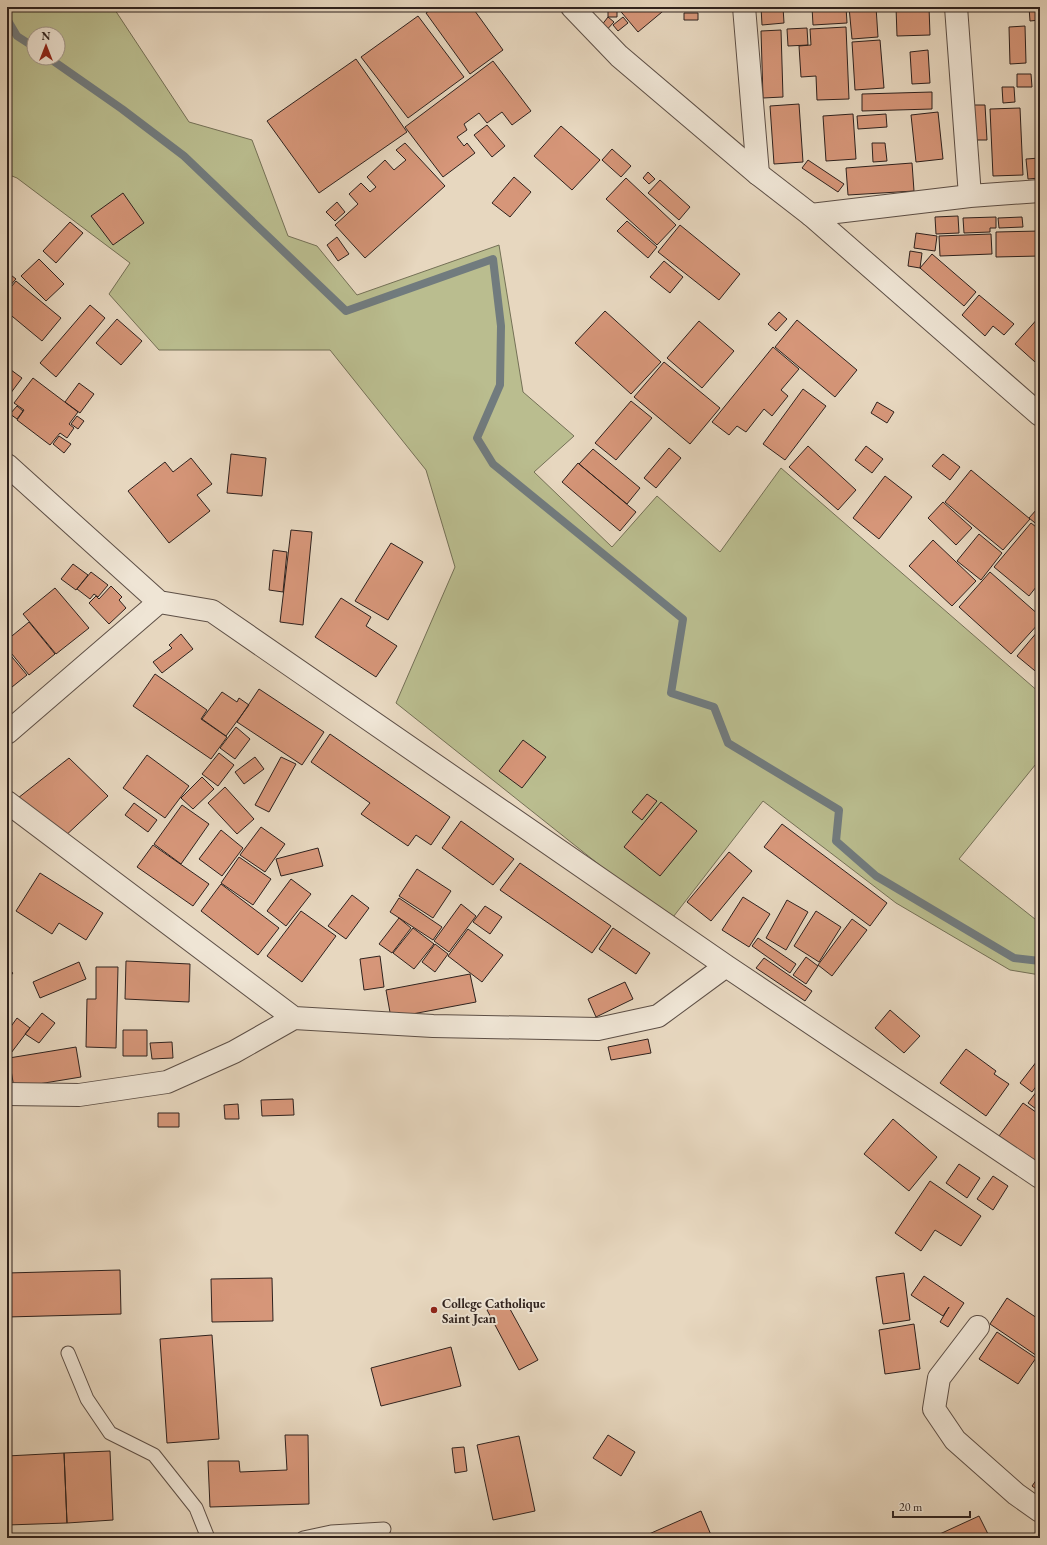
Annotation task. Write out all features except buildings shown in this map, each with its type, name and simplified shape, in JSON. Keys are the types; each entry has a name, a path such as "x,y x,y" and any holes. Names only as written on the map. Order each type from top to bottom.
{"street":[{"path":"572,7 619,56 758,174 811,215 1040,415"},
{"path":"744,7 758,174"},
{"path":"956,7 970,196"},
{"path":"811,215 970,196 1040,190"},
{"path":"7,465 159,602 212,611 726,966 1040,1177"},
{"path":"7,733 159,602"},
{"path":"7,802 294,1018"},
{"path":"7,1094 79,1095 167,1082 234,1052 294,1018 433,1026 598,1028 658,1016 726,966"},
{"path":"978,1327 939,1378 934,1409 955,1440 1016,1494 1040,1511"}],"lane":[{"path":"68,1353 87,1399 110,1433 154,1455 196,1508 208,1538"},
{"path":"303,1538 331,1532 384,1529"}],"green space":[{"path":"7,7 113,7 189,122 252,140 288,236 317,246 357,295 499,245 523,392 574,436 534,472 612,547 657,496 720,552 781,468 1040,693 1040,759 959,859 1040,923 1040,975 1010,970 896,903 763,801 670,921 396,703 455,567 426,470 330,350 159,350 109,294 130,263 17,178 7,174"}],"waterway":[{"path":"7,19 17,36 26,42"},
{"path":"60,66 122,109 184,156 346,311 493,259 501,326 500,385 477,438 493,464 683,619 671,693 714,707 728,743 839,810 836,841 876,876 1014,958 1040,961"}],"place":[{"name":"College Catholique Saint Jean","path":"434,1310"}]}
